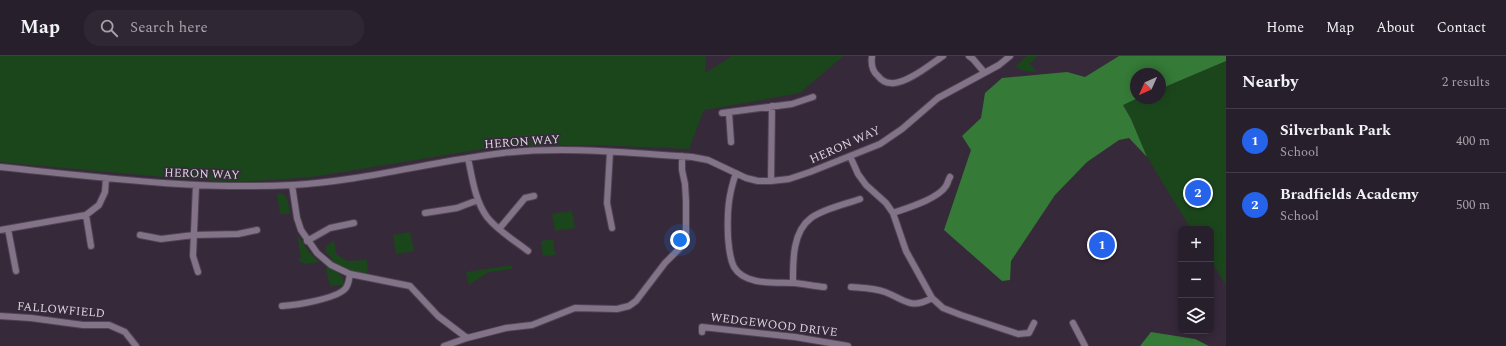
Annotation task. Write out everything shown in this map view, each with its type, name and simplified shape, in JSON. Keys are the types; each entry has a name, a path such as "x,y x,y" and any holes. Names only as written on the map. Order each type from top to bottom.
{"street":[{"path":"872,56 871,61 876,75 884,81 892,84 901,82 943,56"},
{"path":"969,56 984,72"},
{"name":"HERON WAY","path":"0,167 154,183 252,186 292,185 332,182 505,153 536,150 572,150 682,156 708,160 746,178 758,181 771,181 789,179 880,144 902,130 938,98 999,64 1010,56"},
{"path":"722,113 792,104 813,97"},
{"path":"771,181 772,106"},
{"path":"729,113 731,142"},
{"path":"610,152 607,203 612,228"},
{"path":"444,346 467,338 506,328 532,325 575,308 617,309 629,306 636,301 641,297 663,265 682,246 686,238 686,184 682,170 682,156"},
{"path":"850,156 858,174 866,185 886,203 893,213 906,251 932,298 943,308 1018,334 1029,333 1034,323"},
{"path":"468,158 478,200 486,216 499,229 528,251"},
{"path":"736,173 730,193 728,222 729,254 734,267 741,274 752,279 765,282 793,283 824,287"},
{"path":"893,213 938,193 946,186 950,177"},
{"path":"0,230 86,215 99,205 104,192 106,178"},
{"path":"196,185 193,256 198,272"},
{"path":"292,185 296,218 307,241 317,253 331,265 350,274 410,286 438,316 467,338"},
{"path":"499,229 525,198 534,196"},
{"path":"793,283 795,244 802,227 812,217 860,199"},
{"path":"425,213 457,208 478,200"},
{"path":"86,215 91,246"},
{"path":"307,241 330,228 354,223"},
{"path":"8,228 16,271"},
{"path":"140,236 161,239 238,234 257,230"},
{"path":"282,306 298,305 340,293 347,286 350,274"},
{"path":"851,287 870,288 885,292 910,304 922,303 932,298"},
{"name":"FALLOWFIELD","path":"0,316 31,318 83,325 109,325 125,332 136,346"},
{"path":"1073,323 1085,346"},
{"name":"WEDGEWOOD DRIVE","path":"702,332 702,327 795,337 848,346"}],"green space":[{"path":"0,56 706,56 705,73 732,56 844,56 800,93 704,110 689,149 594,145 494,147 312,177 239,182 185,179 0,162"},
{"path":"1027,56 1037,56 1030,64 1037,72 1023,70 1016,66"},
{"path":"1119,56 1226,56 1226,61 1166,86 1166,68 1130,68 1130,102 1123,105 1131,119 1147,157 1129,138 1119,140 1087,162 1055,195 1011,261 1010,280 1002,281 944,230 971,150 962,136 981,118 985,93 1002,78 1067,72 1085,77"},
{"path":"1226,61 1226,285 1214,266 1214,226 1189,226 1147,157 1123,104 1130,101 1130,104 1166,104 1166,86"},
{"path":"277,193 281,193 286,197 290,214 280,214"},
{"path":"572,211 575,228 555,231 552,214"},
{"path":"410,232 414,251 396,254 393,235"},
{"path":"297,234 308,251 319,262 305,264 298,260 301,258"},
{"path":"553,239 555,255 543,256 541,241"},
{"path":"334,240 336,254 347,261 367,260 368,268 366,276 352,272 331,261 332,259 326,252 326,247"},
{"path":"327,266 341,276 344,282 343,286 330,286 326,268"},
{"path":"512,266 512,269 489,272 469,285 466,272"},
{"path":"1151,332 1195,339 1209,346 1140,346"}],"place":[{"name":"Bradfields Academy","path":"1198,193"},
{"name":"Silverbank Park","path":"1102,245"}]}
